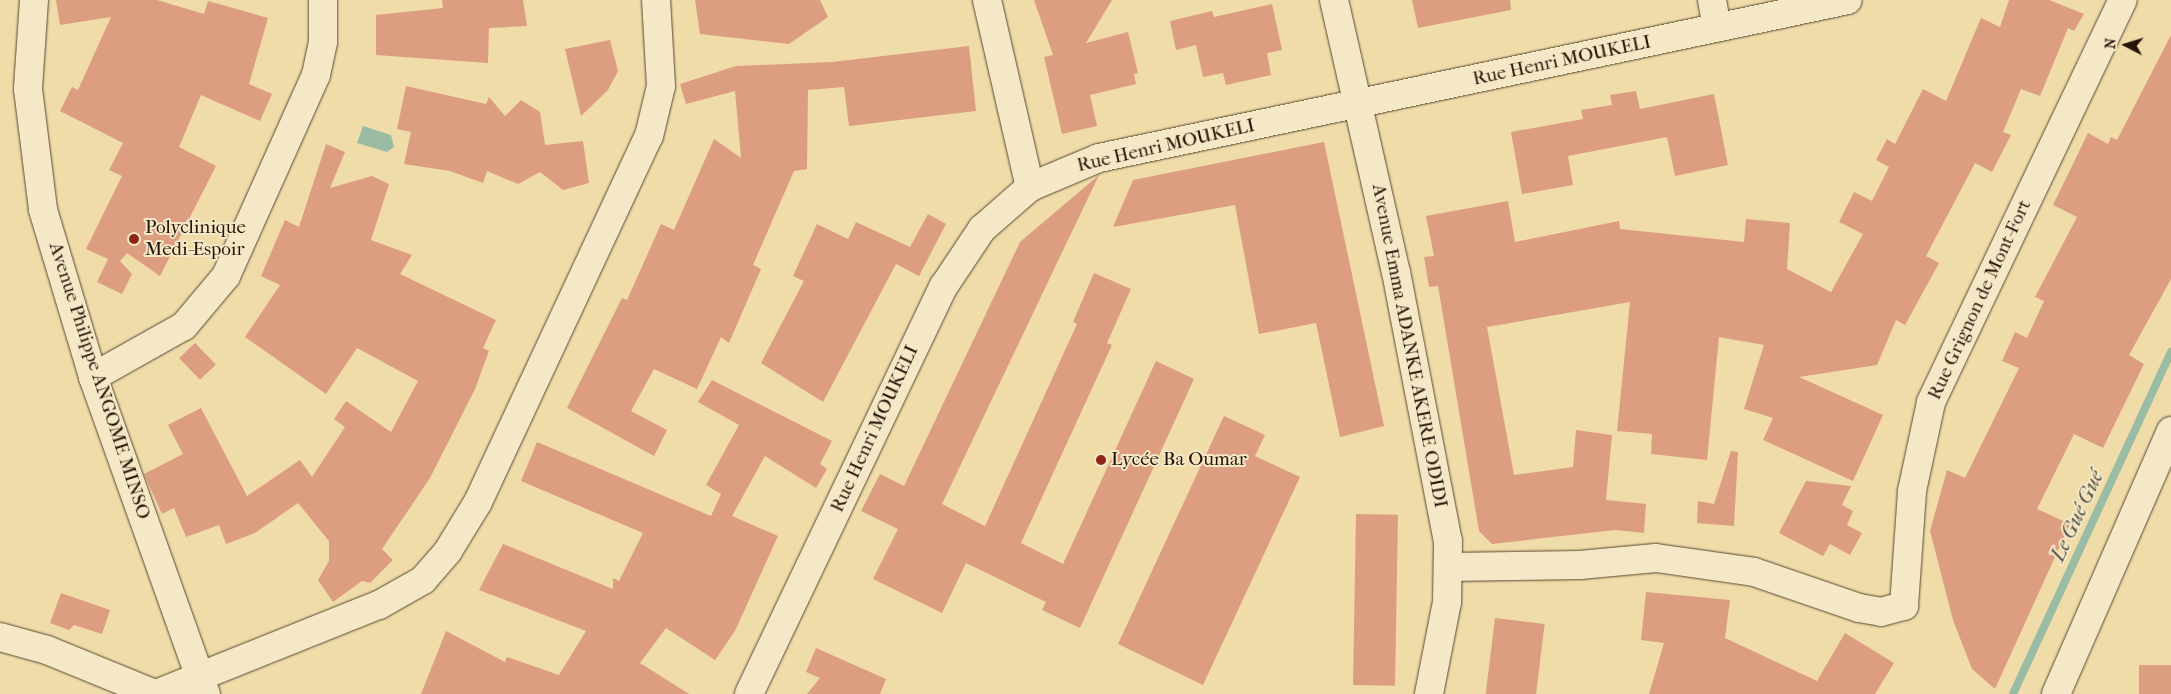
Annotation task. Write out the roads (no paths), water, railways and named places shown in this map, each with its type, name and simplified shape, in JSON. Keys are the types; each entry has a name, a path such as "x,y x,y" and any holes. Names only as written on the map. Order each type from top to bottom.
{"street":[{"name":"Avenue Philippe ANGOME MINSO","path":"34,0 28,81 31,136 43,210 93,377 204,684"},
{"path":"93,377 184,326 226,276 316,75 323,42 323,0"},
{"path":"0,638 47,650 156,694 204,684 402,594 423,580 448,551 478,502 649,136 661,86 656,0"},
{"path":"987,0 1030,186"},
{"name":"Avenue Emma ADANKE AKERE ODIDI","path":"1334,0 1396,272 1450,567 1429,694"},
{"path":"1712,0 1717,28"},
{"name":"Rue Henri MOUKELI","path":"750,694 944,286 982,229 1030,186 1099,158 1848,0"},
{"name":"Rue Grignon de Mont-Fort","path":"1450,567 1580,565 1656,558 1754,572 1859,608 1881,612 1904,606 1912,491 1931,402 2118,2"},
{"path":"2056,694 2171,431"}],"waterway":[{"name":"Le Gué Gué","path":"2013,694 2171,352"}],"place":[{"name":"Polyclinique Medi-Espoir","path":"134,239"},
{"name":"Lycée Ba Oumar","path":"1101,460"}]}
